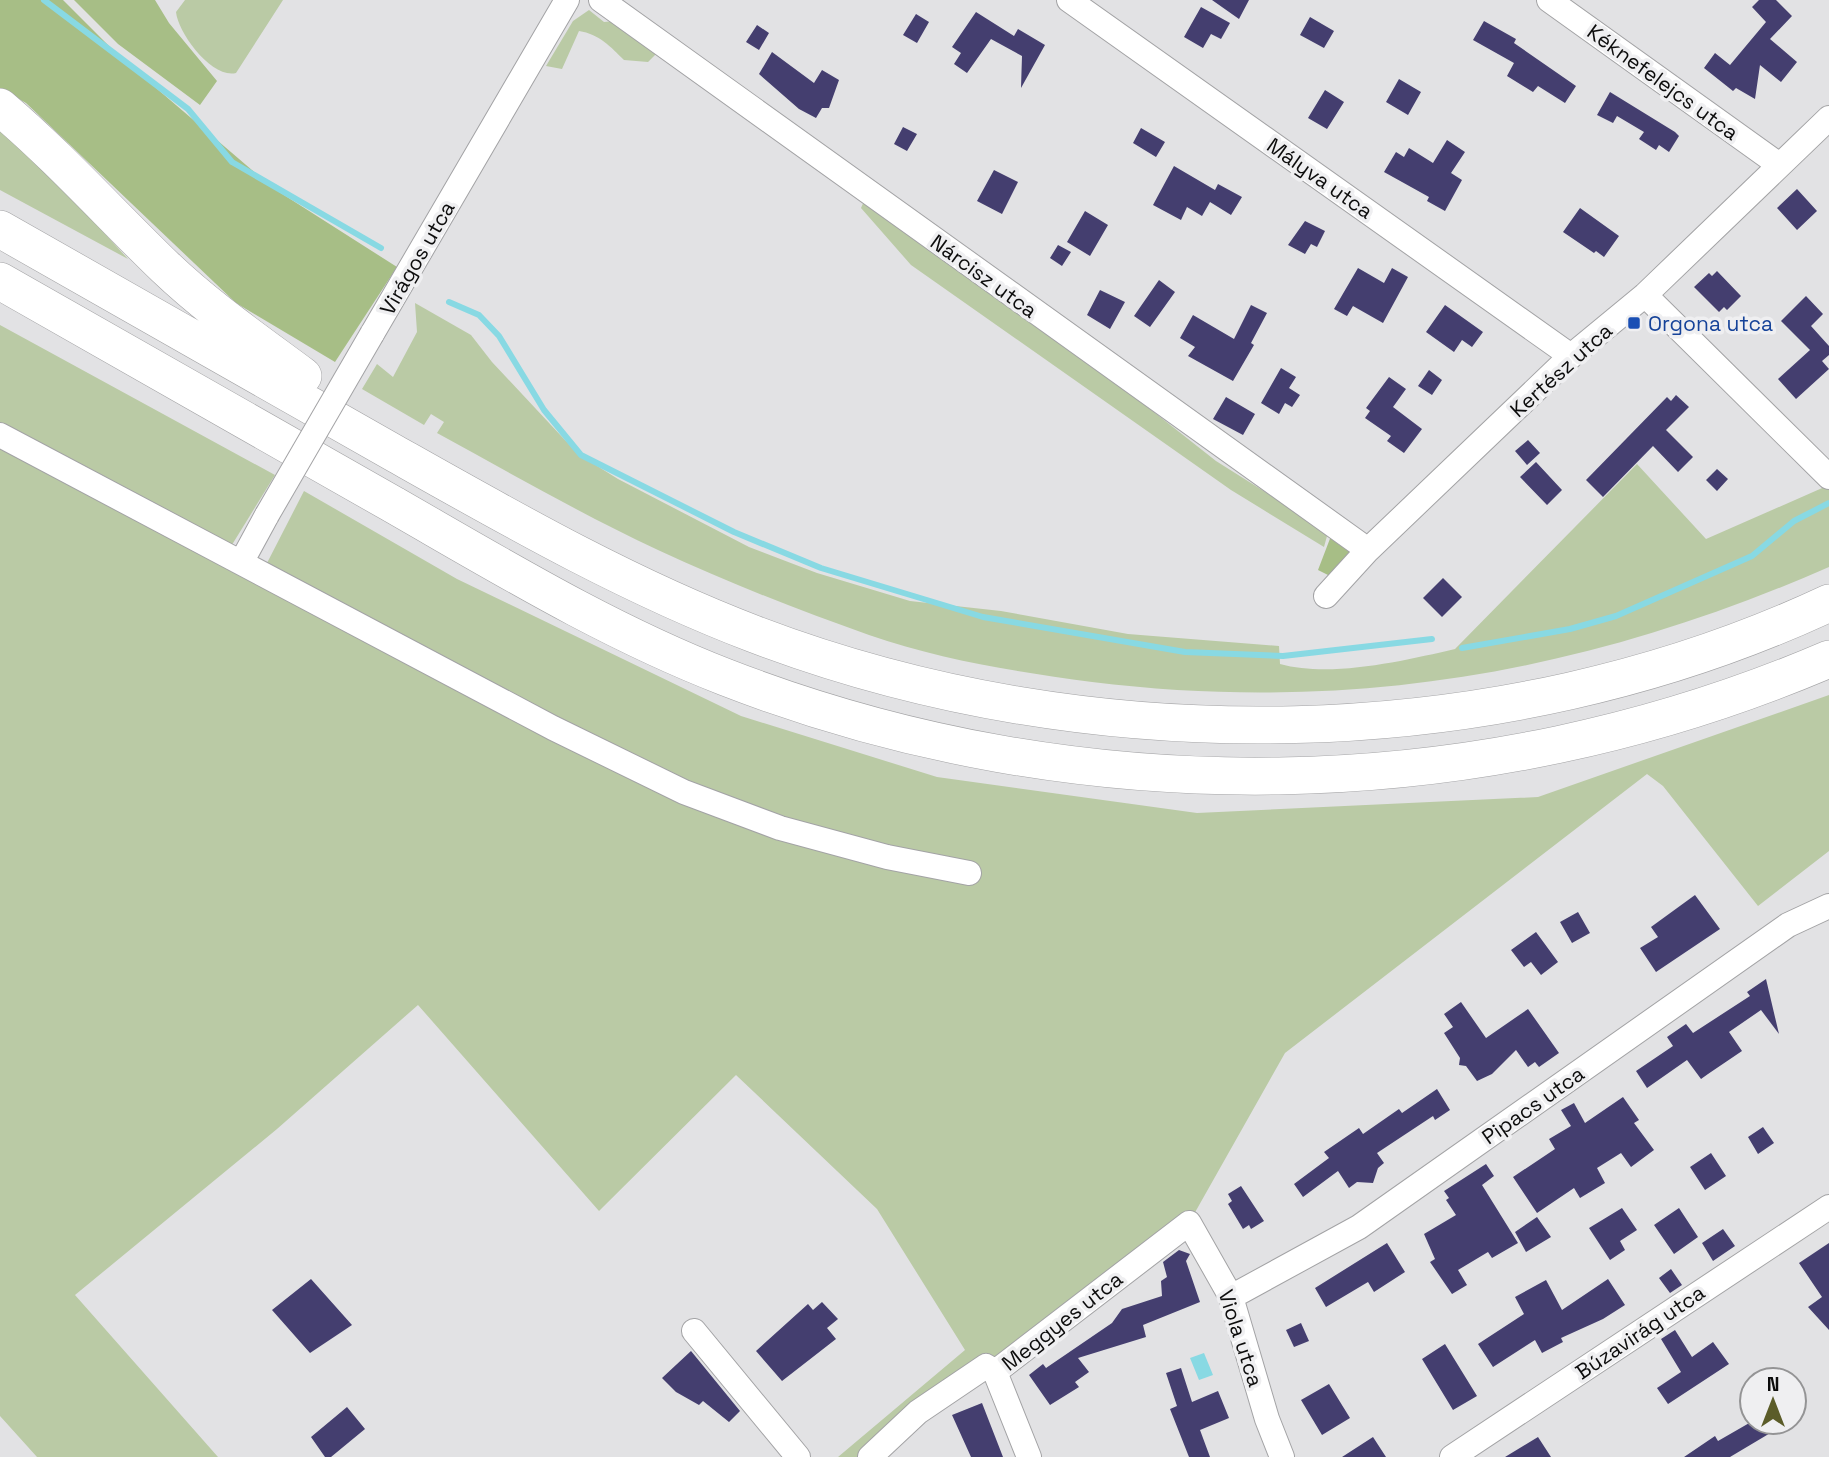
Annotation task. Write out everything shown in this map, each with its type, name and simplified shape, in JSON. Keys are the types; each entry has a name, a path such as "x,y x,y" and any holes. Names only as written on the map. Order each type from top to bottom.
{"highway":[{"path":"0,107 45,144 165,267 249,338 303,375 354,430"},
{"path":"0,229 570,551 701,613 756,635 876,674 942,690 1100,718 1261,726 1444,713 1565,690 1656,667 1745,638 1829,603"},
{"path":"0,281 552,597 660,649 777,695 921,739 974,751 1104,769 1232,778 1312,777 1427,768 1630,730 1701,709 1829,659"}],"street":[{"name":"Virágos utca","path":"242,561 567,0"},
{"name":"Nárcisz utca","path":"601,0 1368,550"},
{"name":"Mályva utca","path":"1069,0 1572,356"},
{"name":"Kéknefelejcs utca","path":"1549,0 1778,164"},
{"name":"Kertész utca","path":"1326,596 1368,550 1572,356 1646,295 1778,164 1829,118"},
{"path":"1646,295 1829,477"},
{"path":"0,435 553,728 684,792 780,828 887,857 969,873"},
{"name":"Pipacs utca","path":"1231,1297 1359,1227 1788,925 1829,906"},
{"name":"Búzavirág utca","path":"1452,1457 1829,1207"},
{"name":"Viola utca","path":"1189,1223 1231,1297 1267,1419 1282,1457"},
{"name":"Meggyes utca","path":"870,1457 929,1404 986,1366 995,1372 1189,1223"},
{"path":"694,1331 798,1457"},
{"path":"995,1372 1029,1457"}],"green space":[{"path":"0,0 63,0 121,58 273,188 397,267 335,362 236,303 26,103 0,88"},
{"path":"74,0 155,0 169,23 217,81 200,105 118,44"},
{"path":"185,0 283,0 236,73 227,73 207,62 183,31 176,12"},
{"path":"589,10 604,22 615,21 659,51 648,62 624,60 599,38 579,31 562,69 546,66 573,21"},
{"path":"0,118 128,259 0,190"},
{"path":"865,199 1107,375 1216,461 1316,524 1327,536 1324,547 1231,490 911,265 861,208"},
{"path":"415,303 471,335 492,362 578,454 618,479 749,547 817,573 910,601 1001,611 1128,634 1279,646 1280,664 1300,668 1344,669 1390,663 1455,649 1637,464 1706,539 1829,485 1829,567 1739,603 1649,634 1559,658 1468,676 1377,687 1284,692 1189,691 1092,682 979,664 869,635 684,562 574,508 437,433 444,422 431,414 424,425 362,389 377,364 393,377 417,332"},
{"path":"0,325 275,475 230,548 266,565 304,491 457,579 741,716 937,777 1197,813 1538,797 1829,695 1829,851 1758,906 1663,786 1647,774 1285,1053 1189,1223 870,1457 838,1457 965,1350 877,1209 736,1075 599,1211 418,1005 277,1129 75,1295 218,1457 37,1457 0,1416"},
{"path":"1331,536 1354,553 1338,580 1318,570"}],"water":[{"path":"1204,1353 1213,1375 1199,1380 1190,1358"}],"building":[{"path":"1212,0 1249,0 1239,19"},
{"path":"1759,0 1776,0 1792,16 1770,39 1797,62 1781,82 1760,65 1755,99 1736,88 1733,91 1704,68 1715,53 1730,65 1766,22 1752,7"},
{"path":"1201,7 1230,23 1221,39 1211,34 1203,48 1184,37"},
{"path":"976,12 1014,36 1018,29 1045,45 1021,88 1022,56 991,39 967,73 954,64 961,53 952,47"},
{"path":"916,14 929,22 917,43 903,35"},
{"path":"1310,17 1334,31 1324,48 1300,35"},
{"path":"1484,21 1516,39 1514,43 1576,86 1565,103 1538,86 1533,92 1507,76 1514,63 1473,40"},
{"path":"757,25 769,33 759,50 746,42"},
{"path":"772,52 814,83 822,70 839,80 829,108 822,108 816,118 799,109 759,74"},
{"path":"1399,79 1421,92 1408,115 1386,102"},
{"path":"1325,90 1344,102 1327,129 1308,118"},
{"path":"1610,92 1679,136 1669,152 1659,145 1656,150 1639,139 1644,132 1617,116 1613,123 1597,115"},
{"path":"903,127 917,134 907,151 894,144"},
{"path":"1141,128 1165,142 1156,157 1133,143"},
{"path":"1447,140 1465,152 1451,173 1462,180 1445,211 1427,201 1429,197 1384,172 1396,152 1404,157 1409,148 1433,163"},
{"path":"1174,166 1215,190 1218,184 1242,197 1231,215 1210,202 1202,216 1187,207 1181,220 1153,205"},
{"path":"994,170 1018,182 1002,214 977,201"},
{"path":"1797,189 1817,211 1797,230 1777,208"},
{"path":"1580,208 1619,236 1604,257 1563,232"},
{"path":"1085,211 1108,225 1090,256 1067,242"},
{"path":"1305,221 1325,231 1317,247 1311,244 1305,254 1288,245"},
{"path":"1058,245 1071,252 1062,266 1050,258"},
{"path":"1358,268 1384,283 1392,268 1408,277 1383,323 1353,306 1347,316 1334,309"},
{"path":"1717,271 1741,296 1727,310 1724,307 1719,312 1694,287 1709,273 1712,276"},
{"path":"1159,280 1175,292 1150,327 1134,316"},
{"path":"1100,290 1125,302 1110,329 1087,315"},
{"path":"1806,296 1823,314 1811,326 1829,346 1829,355 1822,361 1829,369 1796,399 1778,379 1810,350 1781,321"},
{"path":"1251,305 1267,313 1251,343 1254,345 1233,381 1188,356 1195,347 1180,338 1193,315 1234,339"},
{"path":"1445,305 1483,332 1472,347 1462,340 1454,352 1426,332"},
{"path":"1281,368 1296,377 1289,388 1300,395 1292,407 1285,403 1279,414 1261,403"},
{"path":"1429,370 1442,380 1432,395 1418,386"},
{"path":"1389,377 1406,389 1393,407 1422,429 1404,453 1387,441 1391,436 1365,418 1370,411 1366,408"},
{"path":"1676,395 1689,407 1666,430 1693,457 1678,472 1653,446 1603,497 1586,480 1667,397 1671,401"},
{"path":"1226,397 1255,414 1243,435 1213,419"},
{"path":"1528,440 1540,453 1527,465 1515,451"},
{"path":"1536,462 1562,490 1547,505 1520,477"},
{"path":"1717,469 1728,479 1717,491 1706,480"},
{"path":"1443,578 1462,597 1442,617 1423,598"},
{"path":"1695,895 1720,929 1656,972 1640,948 1658,937 1651,927"},
{"path":"1578,912 1590,933 1572,943 1560,922"},
{"path":"1536,932 1558,962 1541,975 1531,962 1524,967 1511,950"},
{"path":"1766,979 1779,1034 1761,1010 1729,1032 1742,1051 1701,1079 1687,1060 1647,1088 1636,1071 1673,1046 1667,1037 1686,1024 1693,1033 1750,996 1747,992"},
{"path":"1461,1002 1486,1038 1528,1009 1559,1053 1539,1067 1535,1062 1528,1067 1516,1050 1492,1074 1477,1081 1466,1066 1459,1065 1460,1058 1444,1033 1453,1027 1444,1014"},
{"path":"1437,1089 1450,1110 1435,1120 1433,1116 1377,1153 1384,1163 1378,1168 1373,1183 1357,1182 1349,1188 1338,1171 1303,1197 1294,1184 1329,1158 1324,1152 1359,1128 1363,1134 1399,1109 1402,1113"},
{"path":"1623,1097 1639,1120 1634,1123 1654,1150 1631,1167 1621,1153 1597,1168 1605,1183 1580,1198 1574,1188 1537,1213 1513,1177 1555,1149 1549,1139 1571,1126 1561,1110 1574,1103 1585,1123"},
{"path":"1763,1127 1774,1143 1758,1154 1748,1137"},
{"path":"1711,1153 1726,1176 1705,1190 1690,1167"},
{"path":"1486,1164 1494,1176 1482,1185 1518,1243 1492,1258 1488,1252 1458,1270 1467,1285 1452,1294 1430,1262 1435,1259 1424,1234 1456,1215 1446,1200 1449,1198 1444,1191"},
{"path":"1241,1186 1264,1221 1251,1229 1249,1225 1243,1229 1228,1204 1232,1201 1228,1194"},
{"path":"1622,1208 1637,1230 1620,1241 1625,1250 1610,1260 1589,1228"},
{"path":"1679,1208 1698,1237 1674,1254 1654,1225"},
{"path":"1537,1217 1551,1237 1526,1252 1515,1232"},
{"path":"1723,1229 1735,1246 1713,1261 1702,1243"},
{"path":"1387,1243 1405,1272 1374,1292 1368,1282 1326,1307 1315,1288"},
{"path":"1829,1243 1829,1330 1808,1307 1822,1297 1799,1263"},
{"path":"1179,1250 1190,1254 1186,1261 1200,1302 1143,1325 1146,1337 1078,1358 1089,1372 1075,1382 1079,1387 1050,1405 1029,1375 1043,1364 1046,1368 1112,1323 1122,1309 1162,1296 1161,1281 1167,1277 1163,1262"},
{"path":"1671,1269 1682,1285 1670,1293 1659,1278"},
{"path":"311,1279 352,1325 310,1353 272,1310"},
{"path":"1608,1279 1625,1305 1603,1319 1561,1338 1563,1342 1542,1353 1535,1340 1493,1367 1478,1344 1524,1314 1515,1297 1546,1280 1562,1310"},
{"path":"822,1302 838,1319 827,1328 836,1339 782,1381 756,1351 808,1304 813,1310"},
{"path":"1301,1323 1309,1341 1294,1347 1286,1330"},
{"path":"1675,1330 1692,1357 1713,1342 1729,1364 1668,1404 1657,1388 1681,1372 1661,1339"},
{"path":"1445,1344 1477,1396 1453,1410 1422,1359"},
{"path":"691,1351 740,1411 729,1422 703,1401 699,1405 676,1392 662,1378"},
{"path":"1181,1368 1192,1402 1218,1391 1229,1418 1200,1430 1210,1457 1189,1457 1170,1409 1177,1406 1166,1373"},
{"path":"1329,1384 1350,1418 1322,1435 1301,1400"},
{"path":"982,1403 1003,1457 971,1457 952,1415"},
{"path":"347,1407 365,1429 331,1457 325,1457 311,1437"},
{"path":"1738,1429 1738,1436 1765,1436 1730,1457 1684,1457 1715,1436 1718,1441"},
{"path":"1373,1437 1386,1457 1342,1457"},
{"path":"1538,1437 1551,1457 1505,1457"}],"waterway":[{"path":"44,0 188,109 232,162 381,248"},
{"path":"449,302 479,315 499,336 544,410 581,455 734,532 821,568 983,617 1185,652 1283,656 1432,639"},
{"path":"1462,648 1570,629 1616,616 1752,556 1794,521 1829,503"}],"place":[{"name":"Orgona utca","path":"1634,323"}]}
